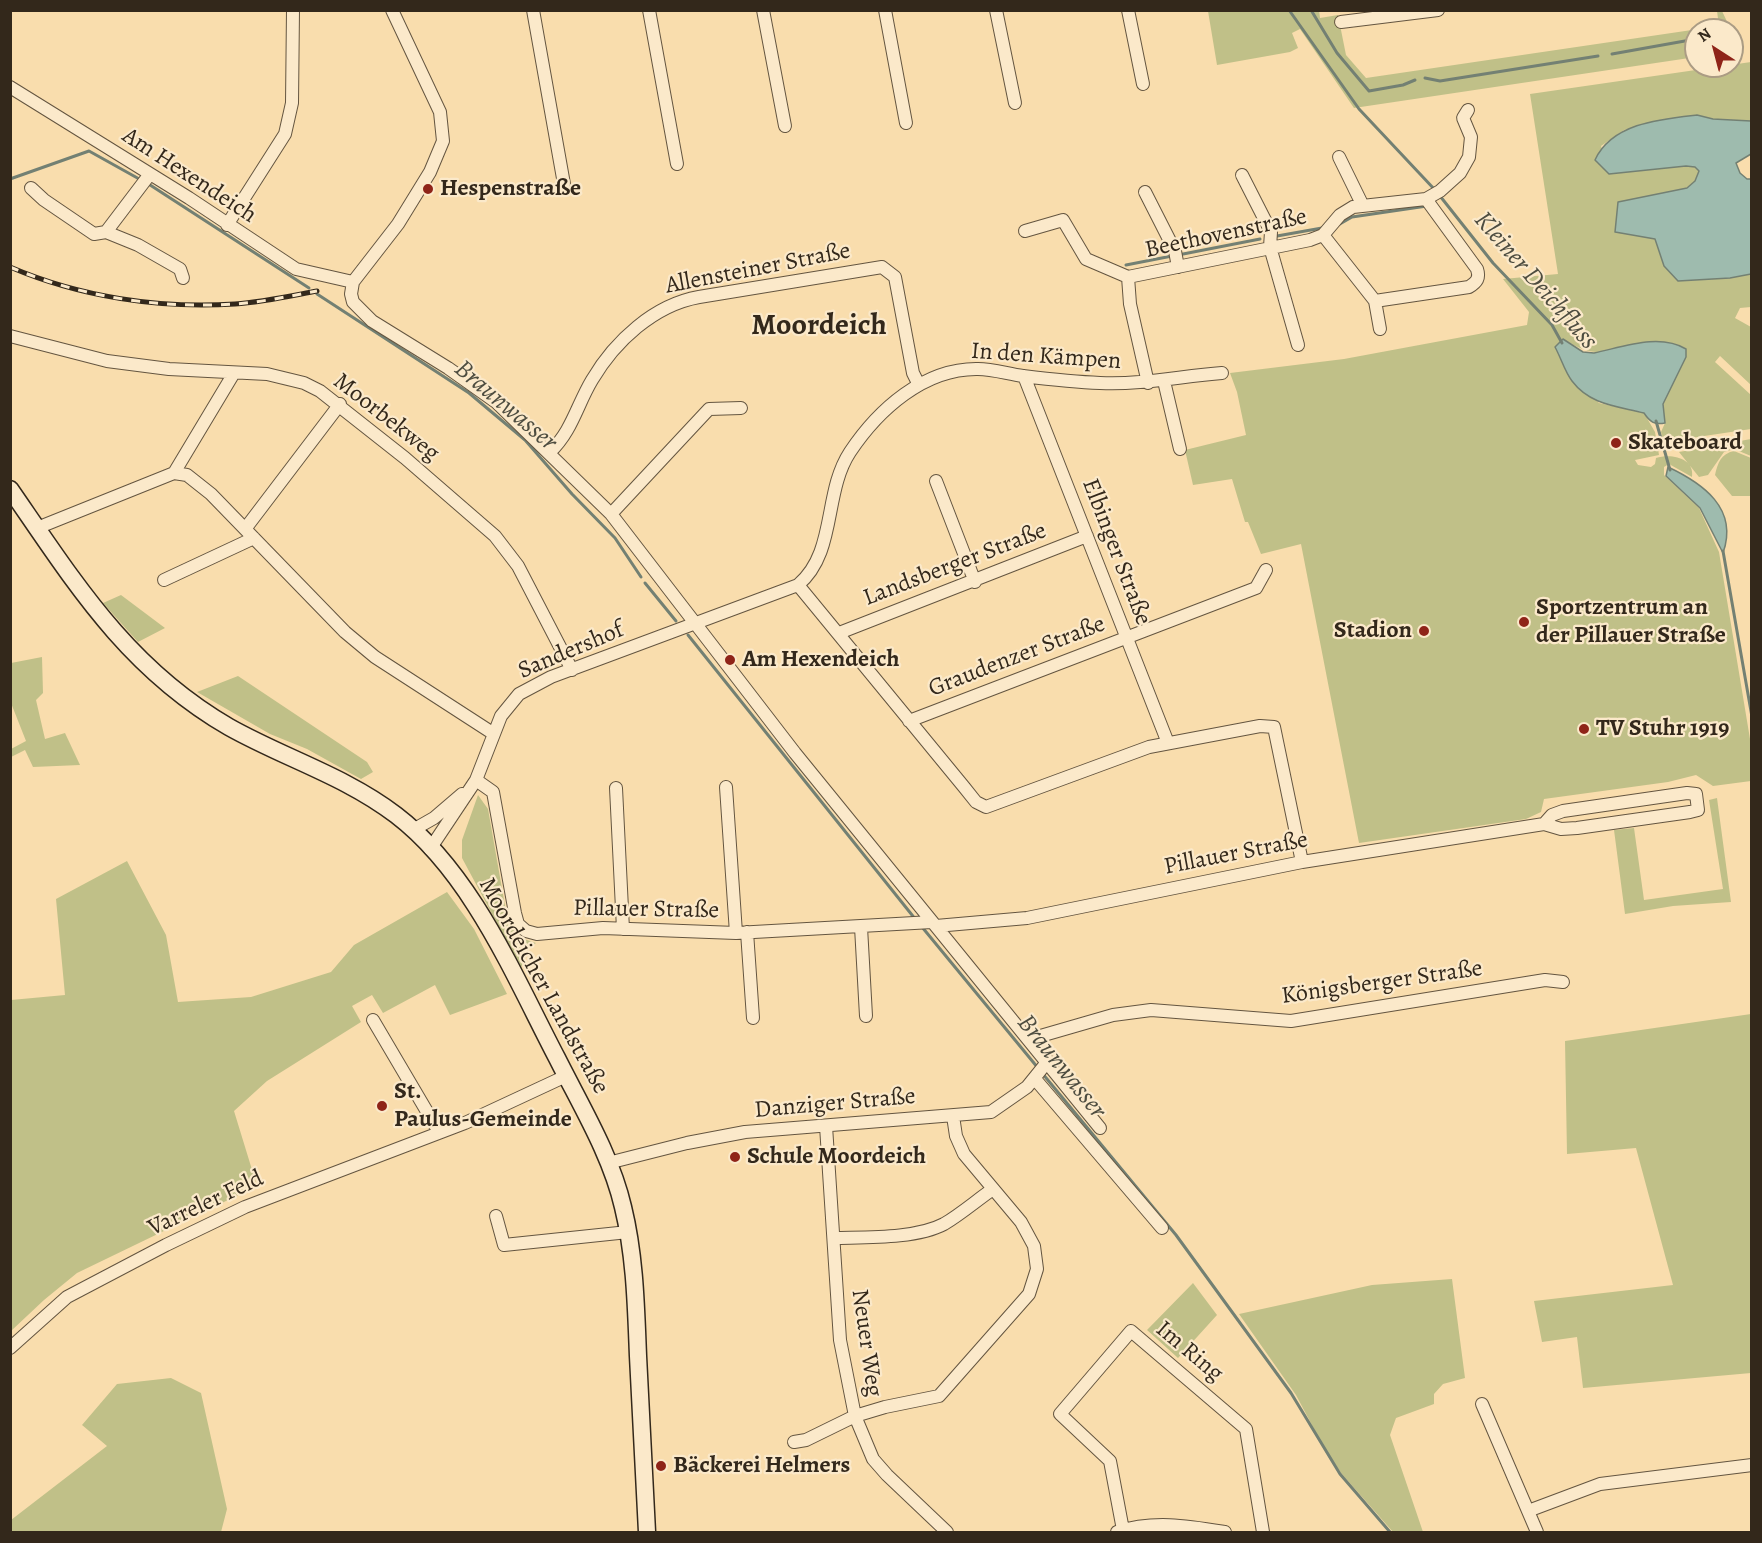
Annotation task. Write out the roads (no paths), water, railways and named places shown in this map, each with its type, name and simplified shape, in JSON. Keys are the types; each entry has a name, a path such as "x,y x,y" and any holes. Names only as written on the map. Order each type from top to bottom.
{"main road":[{"name":"Moordeicher Landstraße","path":"10,489 104,622 173,688 232,728 357,788 413,830 475,904 566,1076 608,1163 623,1207 635,1284 647,1533"}],"street":[{"path":"227,225 285,134 292,103 293,10"},
{"path":"392,10 440,112 443,141 430,172 398,224 352,284 353,302 372,321 479,389 550,452 611,514 795,753 932,923 1030,1039 1047,1064 1100,1128"},
{"path":"533,10 564,184"},
{"path":"649,10 677,164"},
{"path":"763,10 785,126"},
{"path":"885,10 906,123"},
{"path":"996,10 1015,103"},
{"path":"1128,10 1143,84"},
{"path":"1341,22 1438,10"},
{"name":"Am Hexendeich","path":"10,87 296,269 352,284"},
{"path":"1375,301 1458,289 1476,282 1479,275 1478,269 1432,200 1460,173 1469,157 1471,137 1463,118 1468,110"},
{"path":"1339,157 1363,206"},
{"path":"106,232 150,174"},
{"path":"1242,175 1271,232 1270,247 1298,345"},
{"path":"31,188 44,200 94,234 106,232 138,245 180,269 183,278"},
{"path":"1145,192 1177,259"},
{"name":"Beethovenstraße","path":"1148,382 1130,304 1128,277 1177,259 1270,247 1324,233 1340,215 1353,207 1432,200"},
{"path":"1025,231 1063,220 1086,259 1128,277"},
{"path":"1324,233 1375,301 1380,329"},
{"name":"Allensteiner Straße","path":"550,452 567,433 598,371 631,334 659,309 677,301 699,297 882,267 895,277 913,373 919,386"},
{"name":"Moorbekweg","path":"10,336 107,361 170,369 267,375 295,381 320,391 340,404 480,521 499,541 518,566 572,669"},
{"name":"In den Kämpen","path":"798,585 810,571 822,548 834,488 849,453 886,408 919,386 950,373 976,369 1099,383 1164,381 1222,373"},
{"path":"174,473 234,373"},
{"name":"Elbinger Straße","path":"1024,376 1168,743"},
{"path":"1164,381 1180,448"},
{"path":"164,580 249,534 340,404"},
{"path":"611,514 710,409 741,408"},
{"path":"37,528 174,473 187,475 198,482 315,604 352,638 375,657 495,734"},
{"path":"936,481 975,582"},
{"name":"Landsberger Straße","path":"839,633 975,582 1087,536"},
{"name":"Graudenzer Straße","path":"909,721 1256,588 1266,570"},
{"path":"696,624 798,585 976,802 986,807 1149,747 1268,725 1274,727 1302,862"},
{"name":"Sandershof","path":"430,849 476,780 501,716 519,694 538,683 572,669 696,624"},
{"name":"Sandershof","path":"413,830 452,804 476,780"},
{"name":"Pillauer Straße","path":"476,780 493,792 518,924 526,931 537,934 582,929 741,933 1027,918 1302,862 1544,824 1561,829 1577,828 1671,815 1698,810 1698,801 1696,794 1687,793 1563,811 1552,815 1544,824"},
{"path":"616,788 623,929"},
{"path":"726,788 741,933 753,1018"},
{"path":"861,927 866,1016"},
{"name":"Königsberger Straße","path":"1030,1039 1130,1012 1151,1010 1291,1021 1545,980 1563,982"},
{"path":"373,1020 439,1132"},
{"name":"Danziger Straße","path":"608,1163 719,1136 991,1112 1011,1101 1035,1079 1047,1064"},
{"name":"Varreler Feld","path":"10,1348 49,1311 89,1284 245,1207 495,1110 566,1076"},
{"path":"1035,1079 1162,1228"},
{"path":"794,1442 806,1440 855,1416 939,1396 1029,1294 1036,1269 1034,1246 1021,1222 960,1147 953,1116"},
{"name":"Neuer Weg","path":"826,1126 840,1340 855,1416 873,1459 947,1533"},
{"path":"834,1238 884,1236 934,1228 944,1224 993,1189"},
{"path":"496,1216 504,1245 628,1232"},
{"name":"Im Ring","path":"1119,1531 1110,1461 1060,1414 1131,1331 1246,1429 1263,1533"},
{"path":"1482,1404 1537,1533"},
{"path":"1528,1511 1600,1484 1752,1465"},
{"path":"1119,1531 1179,1524 1225,1533"}],"waterway":[{"name":"Kleiner Deichfluss","path":"1289,10 1359,109 1436,191"},
{"path":"1311,10 1337,53 1369,91 1403,85 1415,80"},
{"path":"1612,54 1684,41"},
{"path":"1425,78 1440,81 1598,56"},
{"name":"Braunwasser","path":"10,179 89,151 141,180"},
{"name":"Braunwasser","path":"147,183 309,288"},
{"name":"Kleiner Deichfluss","path":"1440,196 1493,263 1552,325 1562,343"},
{"path":"1338,225 1352,217 1427,206"},
{"path":"1277,236 1322,228"},
{"path":"1178,255 1260,239"},
{"path":"1126,265 1172,256"},
{"name":"Braunwasser","path":"317,294 469,393 525,440 572,494 615,538 641,577"},
{"name":"Kleiner Deichfluss","path":"1656,421 1670,470"},
{"name":"Kleiner Deichfluss","path":"1723,551 1752,717"},
{"name":"Braunwasser","path":"645,583 676,621"},
{"name":"Braunwasser","path":"688,635 916,920"},
{"name":"Braunwasser","path":"922,927 1038,1068"},
{"name":"Braunwasser","path":"1042,1073 1176,1235 1291,1393 1340,1474 1390,1532"}],"railway":[{"path":"10,267 92,293 121,299 178,305 235,304 317,291"}],"place":[{"name":"Hespenstraße","path":"428,189"},
{"name":"Skateboard","path":"1616,443"},
{"name":"Sportzentrum an der Pillauer Straße","path":"1524,622"},
{"name":"Stadion","path":"1424,631"},
{"name":"Am Hexendeich","path":"730,660"},
{"name":"TV Stuhr 1919","path":"1584,729"},
{"name":"St. Paulus-Gemeinde","path":"382,1106"},
{"name":"Schule Moordeich","path":"735,1157"},
{"name":"Bäckerei Helmers","path":"661,1466"}],"district":[{"name":"Moordeich","path":"819,327"}]}
